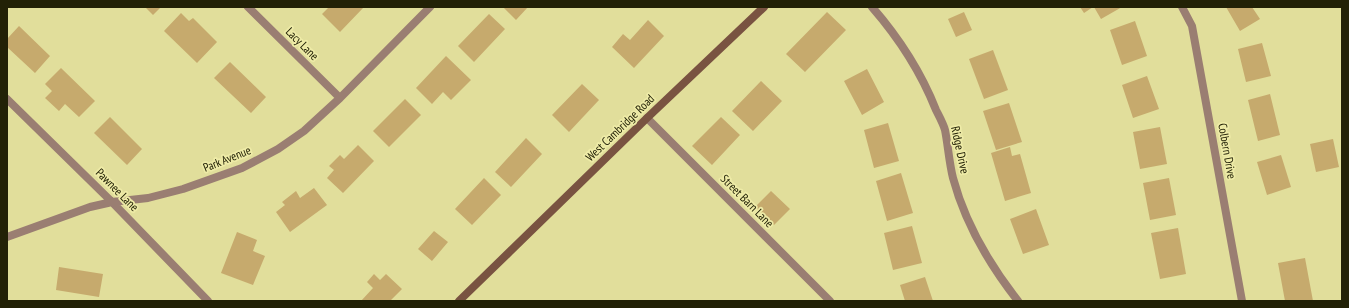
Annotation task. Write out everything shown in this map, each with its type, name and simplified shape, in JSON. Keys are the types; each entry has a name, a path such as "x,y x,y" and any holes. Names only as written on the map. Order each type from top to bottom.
{"street":[{"name":"Lacy Lane","path":"248,7 340,98"},
{"name":"Park Avenue","path":"7,237 90,206 148,198 183,189 242,168 278,149 304,131 340,98 430,7"},
{"name":"West Cambridge Road","path":"459,301 647,118 764,7"},
{"name":"Ridge Drive","path":"872,7 908,54 930,93 945,129 953,178 963,209 983,251 999,277 1018,301"},
{"name":"Colbern Drive","path":"1182,7 1192,26 1242,301"},
{"name":"Pawnee Lane","path":"7,99 112,202 208,301"},
{"name":"Street Barn Lane","path":"647,118 830,301"}],"building":[{"path":"145,7 161,7 153,15"},
{"path":"329,7 364,7 340,32 322,14"},
{"path":"503,7 528,7 516,20"},
{"path":"1080,7 1093,7 1084,13"},
{"path":"1094,7 1122,7 1101,19"},
{"path":"1226,7 1252,7 1260,19 1240,31"},
{"path":"827,12 846,30 805,72 786,54"},
{"path":"964,12 972,30 956,37 948,19"},
{"path":"181,13 189,21 193,18 217,42 197,63 164,31"},
{"path":"489,14 505,29 474,62 458,46"},
{"path":"648,20 664,36 634,68 612,47 623,34 630,40"},
{"path":"1135,21 1147,56 1122,65 1110,30"},
{"path":"19,26 50,56 35,73 7,47 7,39"},
{"path":"1262,43 1271,76 1246,82 1238,49"},
{"path":"993,50 1008,90 984,99 969,59"},
{"path":"446,56 471,80 451,100 443,92 432,104 416,88"},
{"path":"230,62 266,97 251,113 214,78"},
{"path":"61,68 95,101 79,117 65,104 59,111 45,98 52,91 45,84"},
{"path":"867,69 884,102 862,115 844,81"},
{"path":"1147,76 1159,109 1133,118 1122,85"},
{"path":"761,81 782,101 753,131 732,111"},
{"path":"582,84 599,100 569,132 552,115"},
{"path":"1270,94 1280,135 1258,141 1248,100"},
{"path":"405,99 421,115 389,147 373,131"},
{"path":"1009,103 1022,142 996,150 983,111"},
{"path":"110,117 142,149 127,165 94,133"},
{"path":"721,117 740,135 712,165 692,146"},
{"path":"888,123 899,161 874,168 864,130"},
{"path":"1160,127 1167,164 1140,169 1133,132"},
{"path":"526,138 542,154 511,187 495,172"},
{"path":"1333,139 1339,167 1316,172 1310,144"},
{"path":"358,145 374,161 343,193 327,178 334,170 329,166 340,155 344,159"},
{"path":"1010,147 1012,156 1020,154 1031,193 1005,201 991,153"},
{"path":"1281,155 1291,187 1267,195 1257,162"},
{"path":"901,173 913,213 887,221 876,181"},
{"path":"484,178 501,195 472,225 455,209"},
{"path":"1169,178 1176,215 1150,220 1143,183"},
{"path":"314,188 327,205 290,232 276,212 285,205 282,202 296,191 300,198"},
{"path":"771,191 790,209 774,225 755,207"},
{"path":"1036,209 1049,245 1023,254 1010,219"},
{"path":"912,226 922,263 893,270 884,233"},
{"path":"1178,228 1186,274 1160,279 1151,233"},
{"path":"434,231 448,242 432,261 418,249"},
{"path":"237,232 257,240 253,251 265,256 253,285 221,273"},
{"path":"1305,258 1313,301 1285,301 1278,263"},
{"path":"59,267 103,274 99,297 56,290"},
{"path":"374,274 380,280 386,274 402,289 390,301 361,301 373,288 367,282"},
{"path":"925,277 933,301 905,301 900,285"}]}
